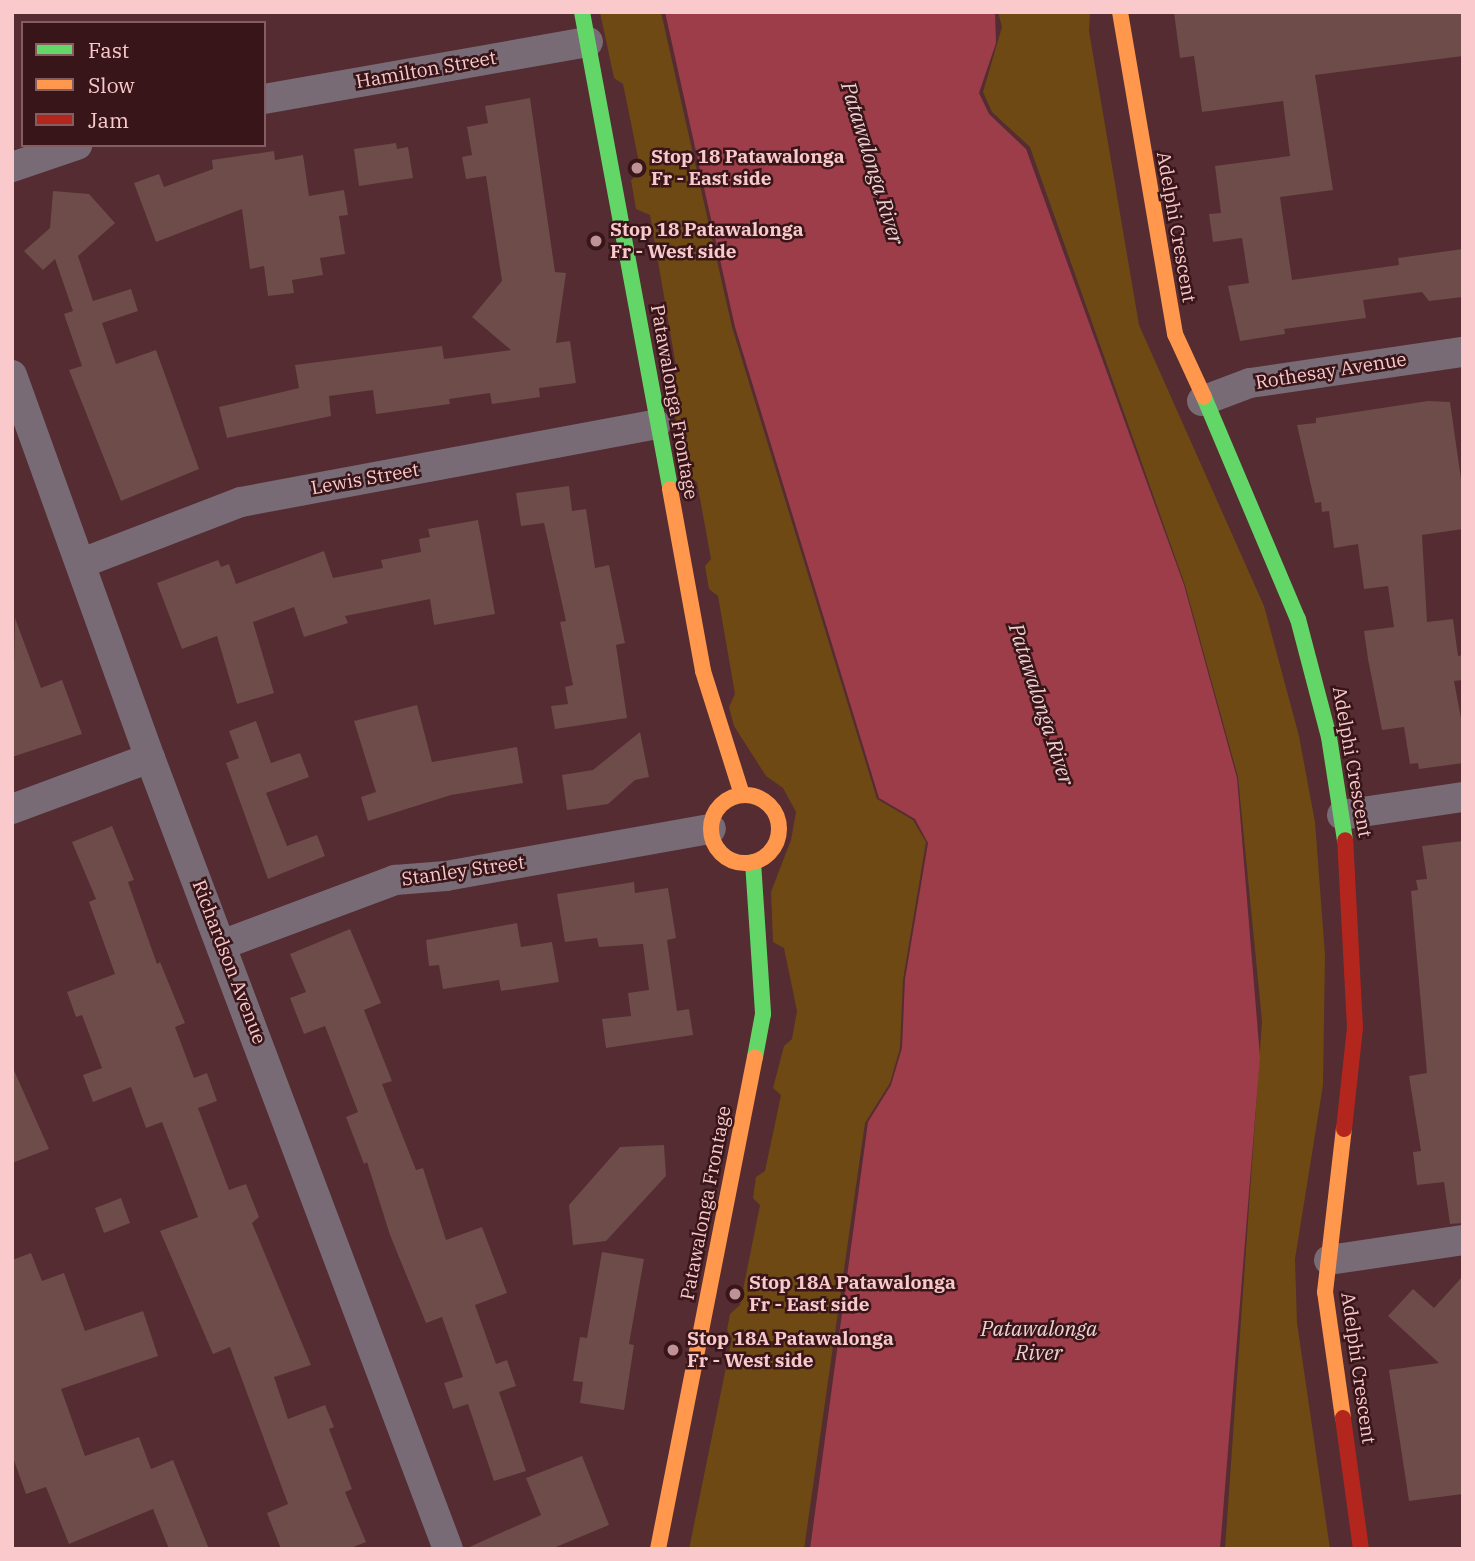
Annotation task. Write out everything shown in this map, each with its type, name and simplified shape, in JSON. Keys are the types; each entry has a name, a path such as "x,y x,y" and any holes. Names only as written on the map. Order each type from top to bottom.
{"street":[{"name":"Patawalonga Frontage","path":"582,12 703,671 742,795"},
{"name":"Adelphi Crescent","path":"1120,12 1166,300 1202,401 1252,503 1297,619 1329,737 1342,814 1350,883 1355,1028 1325,1292 1362,1549"},
{"name":"Hamilton Street","path":"266,99 588,42"},
{"path":"12,167 71,147"},
{"name":"Rothesay Avenue","path":"1202,401 1250,383 1463,352"},
{"name":"Richardson Avenue","path":"12,375 82,563 150,758 223,944 447,1549"},
{"name":"Lewis Street","path":"82,563 241,502 656,424"},
{"path":"12,809 150,758"},
{"path":"742,795 770,805 779,823 771,851 753,862 724,856 711,829 723,802 742,795"},
{"path":"1342,814 1463,797"},
{"name":"Stanley Street","path":"223,944 396,880 446,876 711,829"},
{"name":"Patawalonga Frontage","path":"657,1549 763,1014 753,862"},
{"path":"1329,1260 1463,1240"}],"shaded area":[{"path":"600,12 661,12 732,327 877,799 913,820 926,842 903,980 900,1048 890,1083 865,1123 804,1549 689,1549 732,1338 727,1330 730,1314 740,1305 760,1205 753,1198 756,1177 765,1171 781,1095 773,1088 784,1046 792,1039 797,1011 784,948 773,942 771,892 791,840 796,812 783,788 766,776 734,726 729,707 735,694 718,596 709,589 705,566 711,559 697,482 688,477 668,382 677,372 650,215 636,209 631,180 641,172 623,84 614,78"},
{"path":"998,12 1090,12 1089,31 1139,325 1264,606 1299,736 1315,822 1325,955 1323,1085 1295,1259 1297,1323 1330,1549 1225,1549 1262,1021 1238,777 1185,585 1030,147 992,112 983,92 1002,27"}],"water":[{"name":"Patawalonga River","path":"665,12 995,12 996,43 979,93 989,114 1026,149 1184,585 1237,778 1260,1057 1220,1549 810,1549 868,1122 891,1085 902,1048 905,979 928,843 915,819 879,798 735,327"}],"building":[{"path":"1174,12 1463,12 1463,56 1315,75 1333,190 1280,197 1292,280 1399,265 1398,258 1463,249 1463,297 1429,301 1422,292 1363,300 1366,318 1284,329 1285,334 1240,341 1228,286 1249,283 1242,238 1213,242 1209,214 1221,213 1215,166 1290,156 1283,101 1202,112 1194,56 1180,58"},
{"path":"530,98 555,272 566,273 556,343 570,341 576,383 539,388 540,397 492,404 490,393 449,399 450,404 376,414 373,390 329,396 331,416 227,438 219,407 299,388 295,365 442,346 444,359 511,350 472,317 502,281 486,176 466,179 462,157 472,155 467,127 488,123 485,106"},
{"path":"396,143 397,149 408,147 413,178 359,186 354,149"},
{"path":"274,151 275,160 303,155 309,196 344,190 348,215 339,216 345,254 320,258 323,275 292,280 294,293 268,296 264,266 250,269 242,209 156,242 134,183 159,174 164,187 213,169 212,160"},
{"path":"53,191 89,194 115,223 78,256 93,301 131,289 138,311 102,323 116,364 156,350 199,469 121,501 69,370 82,366 64,314 73,311 55,259 43,270 24,251 50,228"},
{"path":"1428,401 1450,402 1463,493 1463,529 1422,535 1427,622 1453,619 1458,656 1463,655 1463,680 1454,681 1463,729 1463,763 1419,769 1418,763 1410,764 1404,727 1382,730 1368,659 1364,631 1394,627 1388,586 1364,589 1358,544 1334,548 1329,511 1322,512 1321,502 1315,503 1297,425 1316,423 1316,418"},
{"path":"569,486 572,511 586,509 595,568 609,565 625,643 616,645 627,718 555,729 551,706 568,704 565,687 573,685 560,622 566,621 544,523 521,526 516,493"},
{"path":"478,520 495,614 434,625 430,599 345,616 348,623 304,637 294,607 253,622 274,693 237,704 217,636 182,649 157,583 218,560 221,567 229,564 236,584 324,551 333,578 383,568 381,560 421,552 419,539 430,537 428,529"},
{"path":"15,618 41,688 62,680 82,734 12,757"},
{"path":"417,705 432,762 517,747 523,783 451,795 368,821 361,797 376,792 354,721"},
{"path":"256,721 271,763 300,753 309,777 266,793 287,846 317,835 325,856 268,879 226,763 239,758 229,731"},
{"path":"640,732 649,777 635,780 608,804 567,810 562,775 593,770"},
{"path":"112,826 134,880 128,882 157,964 160,962 185,1023 175,1027 194,1078 207,1073 217,1101 198,1108 229,1190 246,1184 259,1217 252,1223 311,1365 274,1377 288,1419 325,1405 334,1427 329,1429 352,1489 345,1492 366,1542 348,1549 281,1549 267,1513 288,1504 230,1347 213,1354 160,1231 198,1217 162,1122 146,1128 131,1087 93,1102 83,1075 102,1068 82,1015 76,1017 67,992 115,974 89,902 96,899 72,842"},
{"path":"1463,841 1463,1223 1450,1224 1444,1182 1417,1185 1413,1152 1421,1151 1409,1076 1427,1073 1411,891 1418,890 1416,880 1427,879 1422,846"},
{"path":"634,882 635,893 668,888 676,938 667,940 677,1011 689,1009 693,1035 606,1048 602,1019 631,1016 628,993 649,990 643,944 599,947 597,938 565,942 557,894"},
{"path":"517,923 521,947 552,942 559,982 501,991 499,980 443,989 439,965 429,966 426,940"},
{"path":"350,929 381,1003 364,1010 392,1081 382,1084 416,1170 423,1168 446,1240 482,1227 507,1293 475,1305 496,1364 507,1360 516,1386 499,1392 526,1471 494,1481 468,1404 453,1409 444,1383 463,1377 442,1317 426,1323 390,1235 367,1162 364,1164 346,1117 358,1112 325,1026 304,1034 290,998 306,992 290,954"},
{"path":"12,1066 49,1149 12,1163"},
{"path":"664,1145 666,1176 606,1241 573,1245 569,1205 620,1147"},
{"path":"121,1198 130,1223 104,1233 95,1208"},
{"path":"602,1252 644,1259 629,1344 634,1345 624,1410 580,1403 583,1382 573,1381 580,1337 587,1338"},
{"path":"31,1253 42,1281 64,1273 85,1331 143,1311 158,1356 61,1389 85,1456 139,1437 151,1469 173,1460 209,1549 169,1549 153,1509 69,1544 46,1487 26,1494 12,1455 12,1260"},
{"path":"1463,1276 1463,1494 1409,1501 1389,1370 1439,1363 1388,1316 1413,1289 1434,1308"},
{"path":"582,1456 609,1525 551,1549 465,1549 541,1515 526,1478"}],"traffic: fast":[{"path":"582,12 670,489"},
{"path":"1204,397 1298,619 1329,737 1345,840"},
{"path":"753,862 763,1014 755,1057"}],"traffic: slow":[{"path":"1120,12 1175,334 1204,397"},
{"path":"670,489 703,671 742,795"},
{"path":"745,795 758,798 769,805 776,816 779,829 776,842 769,853 758,860 745,863 732,860 721,853 714,842 711,829 714,816 721,805 732,798 745,795"},
{"path":"658,1549 755,1057"},
{"path":"1343,1418 1325,1292 1344,1129"}],"traffic: jam":[{"path":"1344,1129 1355,1028 1345,840"},
{"path":"1343,1418 1361,1549"}],"place":[{"name":"Stop 18 Patawalonga Fr - East side","path":"637,168"},
{"name":"Stop 18 Patawalonga Fr - West side","path":"596,241"},
{"name":"Stop 18A Patawalonga Fr - East side","path":"735,1294"},
{"name":"Stop 18A Patawalonga Fr - West side","path":"673,1350"}]}
